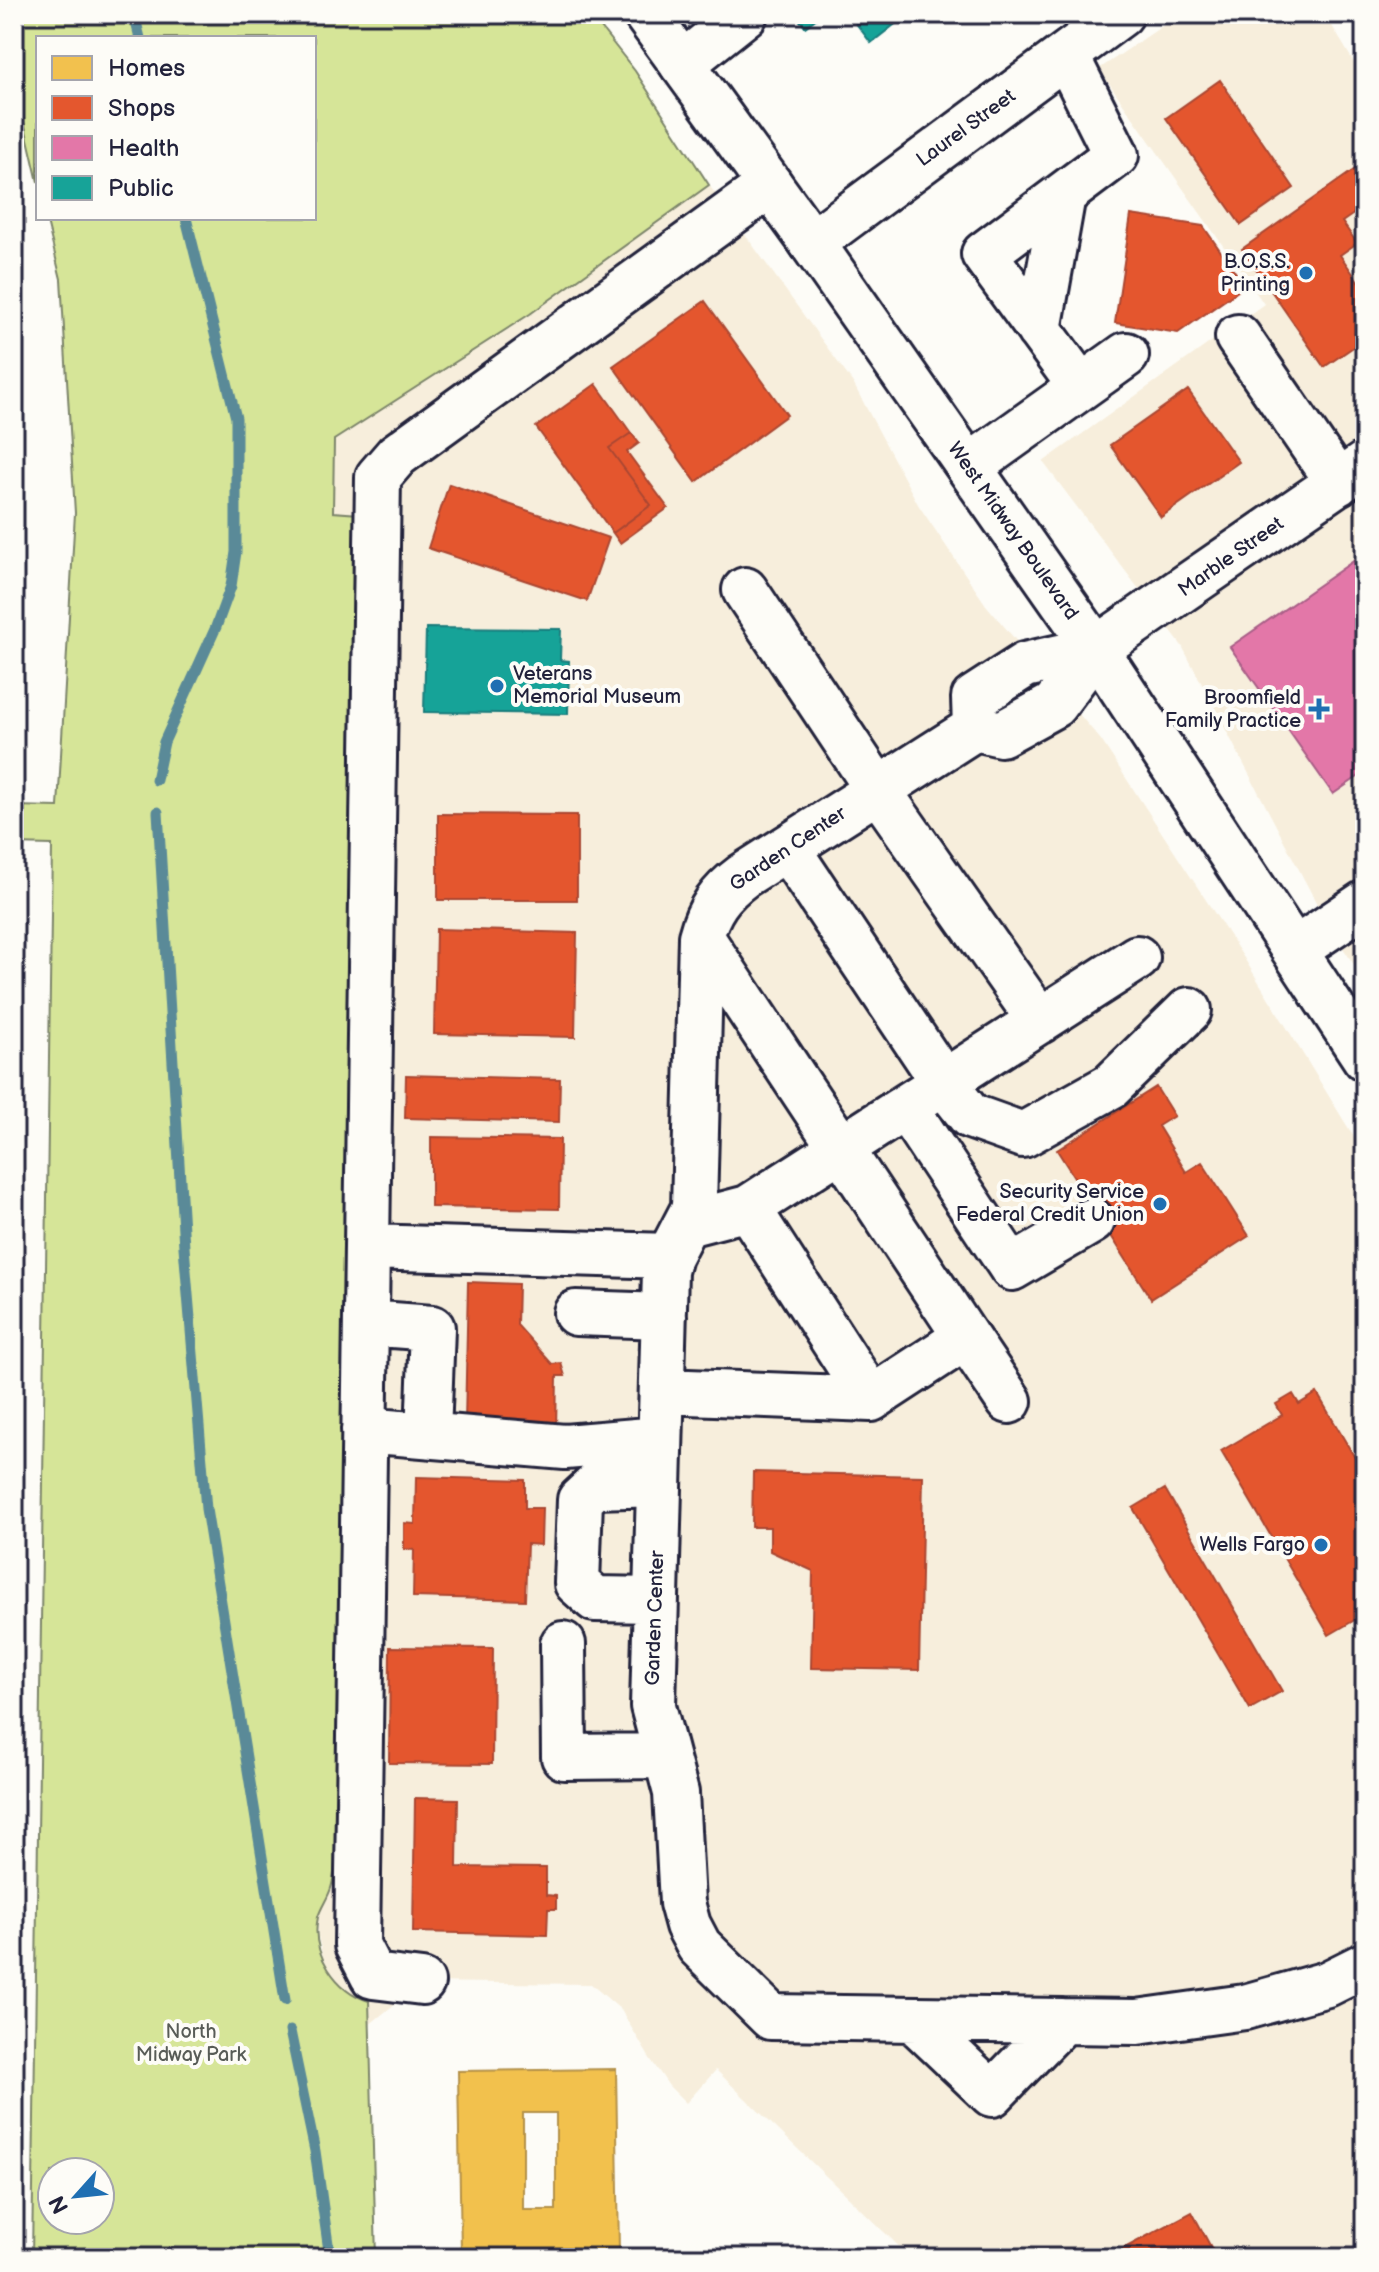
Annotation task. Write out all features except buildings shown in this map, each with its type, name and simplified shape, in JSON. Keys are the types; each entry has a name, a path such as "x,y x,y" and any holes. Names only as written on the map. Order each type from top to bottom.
{"street":[{"name":"West Midway Boulevard","path":"646,14 812,243 1096,649 1365,1058"},
{"path":"682,64 745,14"},
{"name":"Laurel Street","path":"812,243 1121,14"},
{"path":"1066,55 1116,155 984,254 1081,387"},
{"path":"422,1982 373,1976 357,1945 378,477 397,455 770,185"},
{"path":"1039,330 1063,195"},
{"path":"1238,337 1352,473"},
{"path":"969,467 1126,355"},
{"name":"Marble Street","path":"1096,649 1352,473"},
{"path":"745,590 878,790 1040,1021"},
{"name":"Garden Center","path":"1096,649 1054,705 1001,734 975,728 743,876 719,896 706,920 701,937 694,1208 665,1271 655,1600 653,1706 676,1793 682,1903 688,1925 699,1946 771,2017 1137,2022 1245,2007 1327,1984 1365,1965"},
{"path":"787,848 944,1083 970,1116 1023,1135 1111,1086 1189,1010"},
{"path":"1295,950 1365,903"},
{"path":"701,937 1009,1401"},
{"path":"367,1247 678,1240 748,1208 1137,958"},
{"path":"906,1108 1012,1268 1092,1221"},
{"path":"748,1208 871,1399"},
{"path":"576,1313 664,1316"},
{"path":"366,1323 432,1328 428,1435"},
{"path":"662,1391 871,1399 966,1337"},
{"path":"364,1430 565,1447 660,1439"},
{"path":"655,1600 595,1599 577,1583 580,1500 595,1486 659,1484"},
{"path":"563,1644 564,1757 666,1756"},
{"path":"913,2019 992,2094 1063,2021"}],"shaded area":[{"path":"1180,14 1325,14 1365,81 1365,981 1329,927 1182,646 1043,462 1264,304 1099,69"},
{"path":"709,185 853,383 919,506 986,605 1101,740 1244,958 1365,1155 1365,2258 911,2258 716,2070 686,2103 669,2086 621,2010 591,1984 422,1982 369,2025 369,2001 355,1997 338,1983 324,1962 318,1936 318,1918 331,1886 359,514 333,513 334,439 530,314"}],"green space":[{"name":"North Midway Park","path":"14,14 590,14 635,71 709,185 530,314 334,440 333,512 359,514 337,1825 333,1881 318,1917 317,1931 322,1957 336,1980 369,2001 376,2258 32,2258 52,845 14,844 14,806 58,807 75,513 61,279 46,220 316,220 316,36 36,36 36,173 14,79"}],"waterway":[{"path":"134,14 140,36"},
{"path":"156,780 164,742 231,586 236,552 236,418 186,220"},
{"path":"158,812 184,1247 206,1509 285,2000"},
{"path":"290,2031 315,2151 330,2258"}],"place":[{"name":"B.O.S.S. Printing","path":"1306,273"},
{"name":"Veterans Memorial Museum","path":"497,686"},
{"name":"Broomfield Family Practice","path":"1319,709"},
{"name":"Security Service Federal Credit Union","path":"1160,1204"},
{"name":"Wells Fargo","path":"1321,1545"}]}
